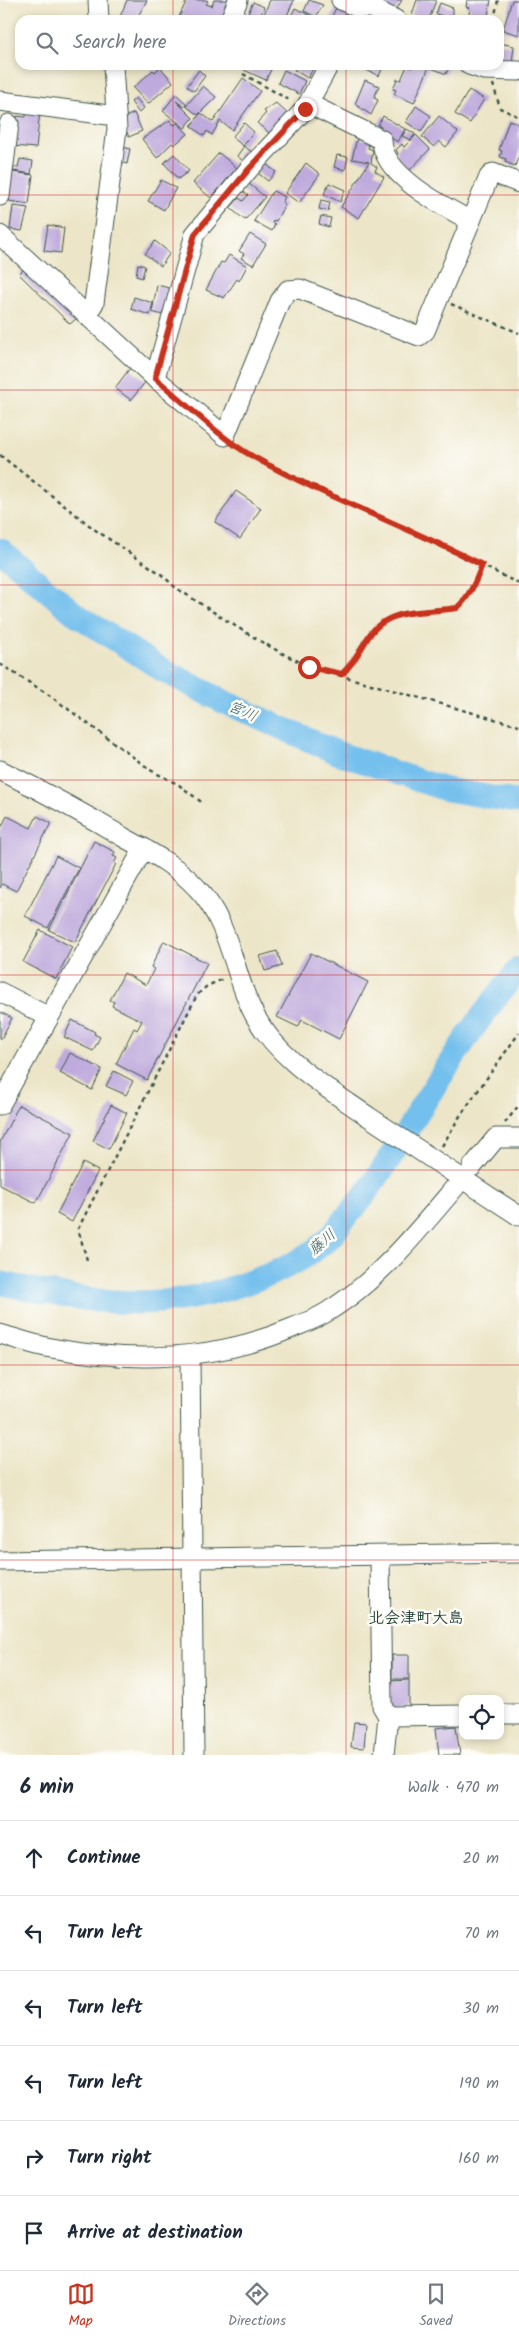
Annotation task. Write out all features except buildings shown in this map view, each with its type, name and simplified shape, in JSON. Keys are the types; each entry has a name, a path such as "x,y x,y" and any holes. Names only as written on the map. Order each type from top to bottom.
{"street":[{"path":"98,0 99,15"},
{"path":"232,15 238,0"},
{"path":"341,0 357,9 372,8 386,15"},
{"path":"86,314 94,303 98,280 117,129 113,70"},
{"path":"155,378 195,234 249,169 307,106 326,70"},
{"path":"492,70 519,71"},
{"path":"0,101 116,116"},
{"path":"307,106 382,140 386,158 420,192 471,221"},
{"path":"0,196 6,132"},
{"path":"0,235 155,378 225,436 280,301 288,290 300,289 420,336 425,331 493,173 519,183"},
{"path":"0,770 144,848 175,867 199,889 215,913 251,1008 275,1044 292,1060 456,1180 519,1216"},
{"path":"0,1105 144,848"},
{"path":"0,992 50,1017"},
{"path":"472,1167 496,1138 519,1138"},
{"path":"0,1334 49,1348 137,1357 190,1356 228,1350 274,1336 326,1313 365,1284 400,1249 456,1180"},
{"path":"190,1356 194,1755"},
{"path":"0,1561 519,1553"},
{"path":"380,1556 382,1706 388,1716 384,1755"},
{"path":"388,1716 459,1714"},
{"path":"504,1714 519,1714"}],"path":[{"path":"495,15 498,0"},
{"path":"492,70 497,102 503,110 519,117"},
{"path":"243,74 307,106"},
{"path":"438,299 519,332"},
{"path":"225,436 233,444 260,460 519,584"},
{"path":"0,455 94,529 161,574 176,588 309,667 519,726"},
{"path":"335,674 342,674 351,665 366,640 385,620 396,614 457,608 465,601 474,586 482,565"},
{"path":"0,664 64,705 152,771 179,785 204,804"},
{"path":"87,1260 78,1230 197,995 215,982 239,974"},
{"path":"442,1147 460,1116 519,1033"}],"waterway":[{"name":"宮川","path":"0,550 74,613 161,669 224,702 338,753 444,789 519,802"},
{"name":"藤川","path":"0,1283 97,1300 156,1302 218,1292 262,1277 300,1260 330,1238 363,1197 464,1041 519,969"}],"district":[{"name":"北会津町大島","path":"416,1617"}],"route":[{"path":"305,109 249,169 195,234 166,345 155,378 233,444 252,456 362,510 482,565 474,586 465,601 457,608 396,614 385,620 374,629 351,665 342,674 309,667"}]}
